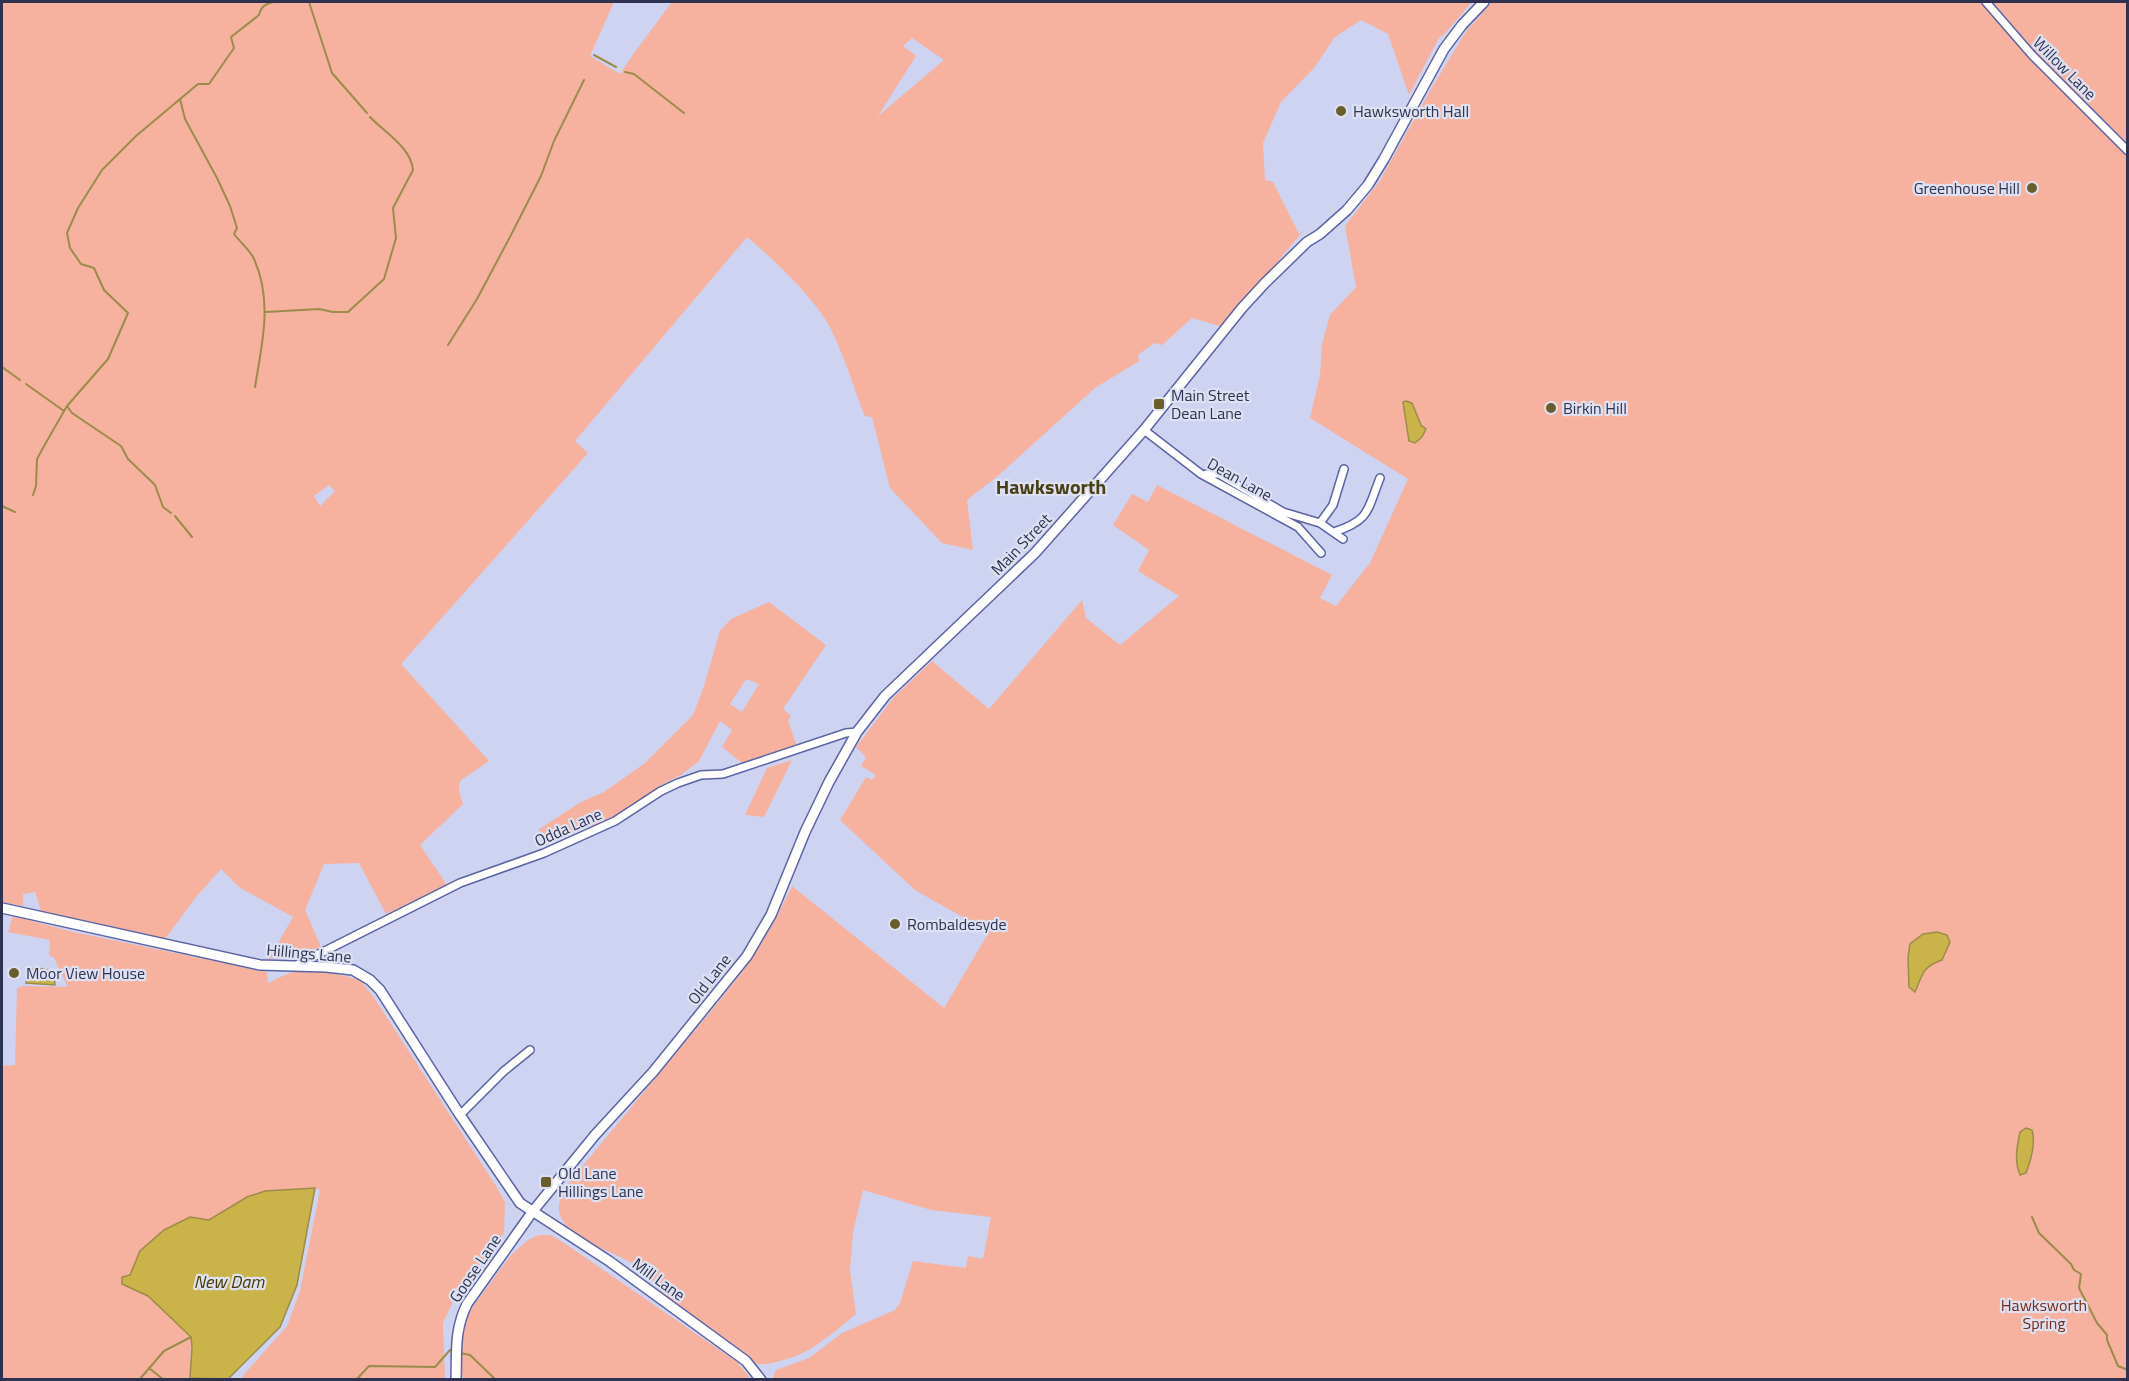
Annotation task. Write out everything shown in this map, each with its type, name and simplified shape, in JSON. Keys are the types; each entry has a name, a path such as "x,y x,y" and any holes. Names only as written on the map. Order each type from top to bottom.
{"street":[{"name":"Main Street","path":"857,732 885,696 1035,554 1144,430 1242,308 1265,283 1307,242 1320,234 1347,210 1368,185 1444,49 1462,25 1484,2"},
{"name":"Willow Lane","path":"1986,2 2032,55 2127,151"},
{"name":"Dean Lane","path":"1144,430 1201,474 1298,527 1321,553"},
{"path":"1320,523 1333,505 1344,469"},
{"path":"1201,474 1219,474 1283,512 1320,523 1343,539"},
{"path":"1334,532 1364,517 1380,478"},
{"name":"Odda Lane","path":"295,966 460,883 544,853 615,821 661,791 678,783 701,775 723,774 846,733 857,732"},
{"name":"Old Lane","path":"533,1211 596,1135 653,1072 747,956 771,915 805,832 857,732"},
{"name":"Hillings Lane","path":"2,908 260,965 353,970 370,980 380,990 519,1203 533,1211"},
{"path":"460,1115 504,1071 530,1050"},
{"name":"Goose Lane","path":"456,1380 459,1319 467,1304 533,1211"},
{"name":"Mill Lane","path":"533,1211 609,1261 746,1360 762,1380"}],"green space":[{"path":"2,2 614,2 590,56 620,74 672,2 1472,2 1442,37 1440,36 1409,95 1388,34 1361,20 1335,37 1314,68 1281,102 1263,143 1265,180 1273,182 1299,234 1304,230 1223,327 1192,318 1162,345 1154,343 1138,355 1139,361 1095,388 1000,474 967,500 973,550 942,543 890,488 872,417 865,416 840,349 828,324 796,284 747,237 575,441 588,453 401,664 489,761 460,781 459,791 463,804 420,845 447,885 386,914 359,863 324,864 305,910 321,947 294,956 269,959 293,917 239,887 221,869 196,897 165,939 41,911 35,892 23,894 23,906 2,902","holes":["912,38 944,60 878,116 916,56 903,46","329,485 335,491 320,506 314,496"]},
{"name":"Hawksworth Spring","path":"1492,2 2127,2 2127,1379 772,1379 776,1370 809,1358 842,1333 895,1310 900,1303 913,1261 966,1268 968,1256 983,1259 991,1217 931,1210 863,1190 853,1232 850,1270 856,1314 812,1348 792,1358 768,1364 757,1364 673,1302 661,1292 644,1271 590,1243 570,1229 559,1212 560,1199 566,1186 745,968 772,926 792,886 944,1008 989,932 915,890 840,820 866,777 872,780 876,775 861,766 866,757 856,747 894,697 932,661 989,709 1082,600 1086,618 1120,645 1179,596 1138,571 1149,550 1113,525 1132,494 1148,502 1157,485 1332,575 1320,598 1336,606 1370,563 1408,479 1310,418 1320,375 1322,344 1330,315 1356,287 1345,226 1379,182 1465,33"},
{"path":"769,602 826,645 783,709 791,716 788,720 797,747 743,764 722,747 732,730 720,721 699,761 681,775 661,785 631,808 599,823 551,840 538,830 581,802 604,792 645,763 693,715 720,631 731,619","holes":["746,679 759,684 742,712 730,704"]},
{"path":"792,760 764,817 745,815 767,768"},
{"path":"13,916 69,931 267,972 268,983 287,974 302,971 327,973 360,980 373,996 505,1202 504,1233 455,1297 443,1323 445,1379 240,1379 287,1326 300,1291 320,1190 315,1188 247,1197 209,1220 164,1230 140,1251 130,1275 191,1337 190,1379 2,1379 2,1066 15,1065 17,988 24,986 68,987 54,958 49,955 50,940 8,932"},
{"path":"539,1235 551,1235 567,1245 737,1362 751,1379 463,1379 459,1348 463,1320 511,1255 528,1240"}],"water":[{"path":"1403,402 1412,403 1421,425 1426,429 1415,443 1409,441"},
{"path":"1937,932 1947,935 1950,942 1942,960 1930,965 1924,972 1915,992 1909,987 1910,944 1923,934"},
{"path":"35,967 50,971 54,975 55,985 26,983 27,976"},
{"path":"2026,1128 2032,1130 2033,1146 2026,1173 2020,1175 2017,1148 2020,1132"},
{"name":"New Dam","path":"315,1188 297,1285 280,1327 228,1379 190,1378 191,1337 148,1296 122,1284 122,1277 130,1275 140,1251 164,1230 190,1217 209,1220 247,1197 265,1191"}],"waterway":[{"path":"33,495 36,486 37,459 67,406 108,359 128,313 104,290 94,268 81,264 70,248 67,233 78,208 102,170 136,136 198,84 209,84 234,48 231,37 259,15 264,6 273,2"},
{"path":"309,2 332,73 367,113"},
{"path":"594,55 616,67"},
{"path":"625,72 634,74 684,113"},
{"path":"448,345 477,299 511,235 541,176 554,141 584,80"},
{"path":"180,99 185,119 230,206 237,228 234,234 252,256 260,275 265,307 255,387"},
{"path":"266,312 319,309 348,312 384,279 396,238 393,208 413,170 402,147 370,117"},
{"path":"2,367 20,380"},
{"path":"26,384 64,411"},
{"path":"67,406 72,413 121,446 128,459 155,485 163,507 171,513"},
{"path":"2,506 15,512"},
{"path":"175,516 192,537"},
{"path":"2032,1217 2039,1233 2071,1264 2074,1270 2081,1274 2079,1288 2097,1323 2107,1335 2118,1366 2128,1370"},
{"path":"139,1380 164,1351 191,1337"},
{"path":"356,1380 369,1366 435,1367 450,1350 454,1351"},
{"path":"460,1353 470,1355 496,1380"},
{"path":"149,1368 164,1380"}],"place":[{"name":"Hawksworth Hall","path":"1341,111"},
{"name":"Greenhouse Hill","path":"2032,188"},
{"name":"Main Street Dean Lane","path":"1159,404"},
{"name":"Birkin Hill","path":"1551,408"},
{"name":"Rombaldesyde","path":"895,924"},
{"name":"Moor View House","path":"14,973"},
{"name":"Old Lane Hillings Lane","path":"546,1182"}],"district":[{"name":"Hawksworth","path":"1051,486"}]}
